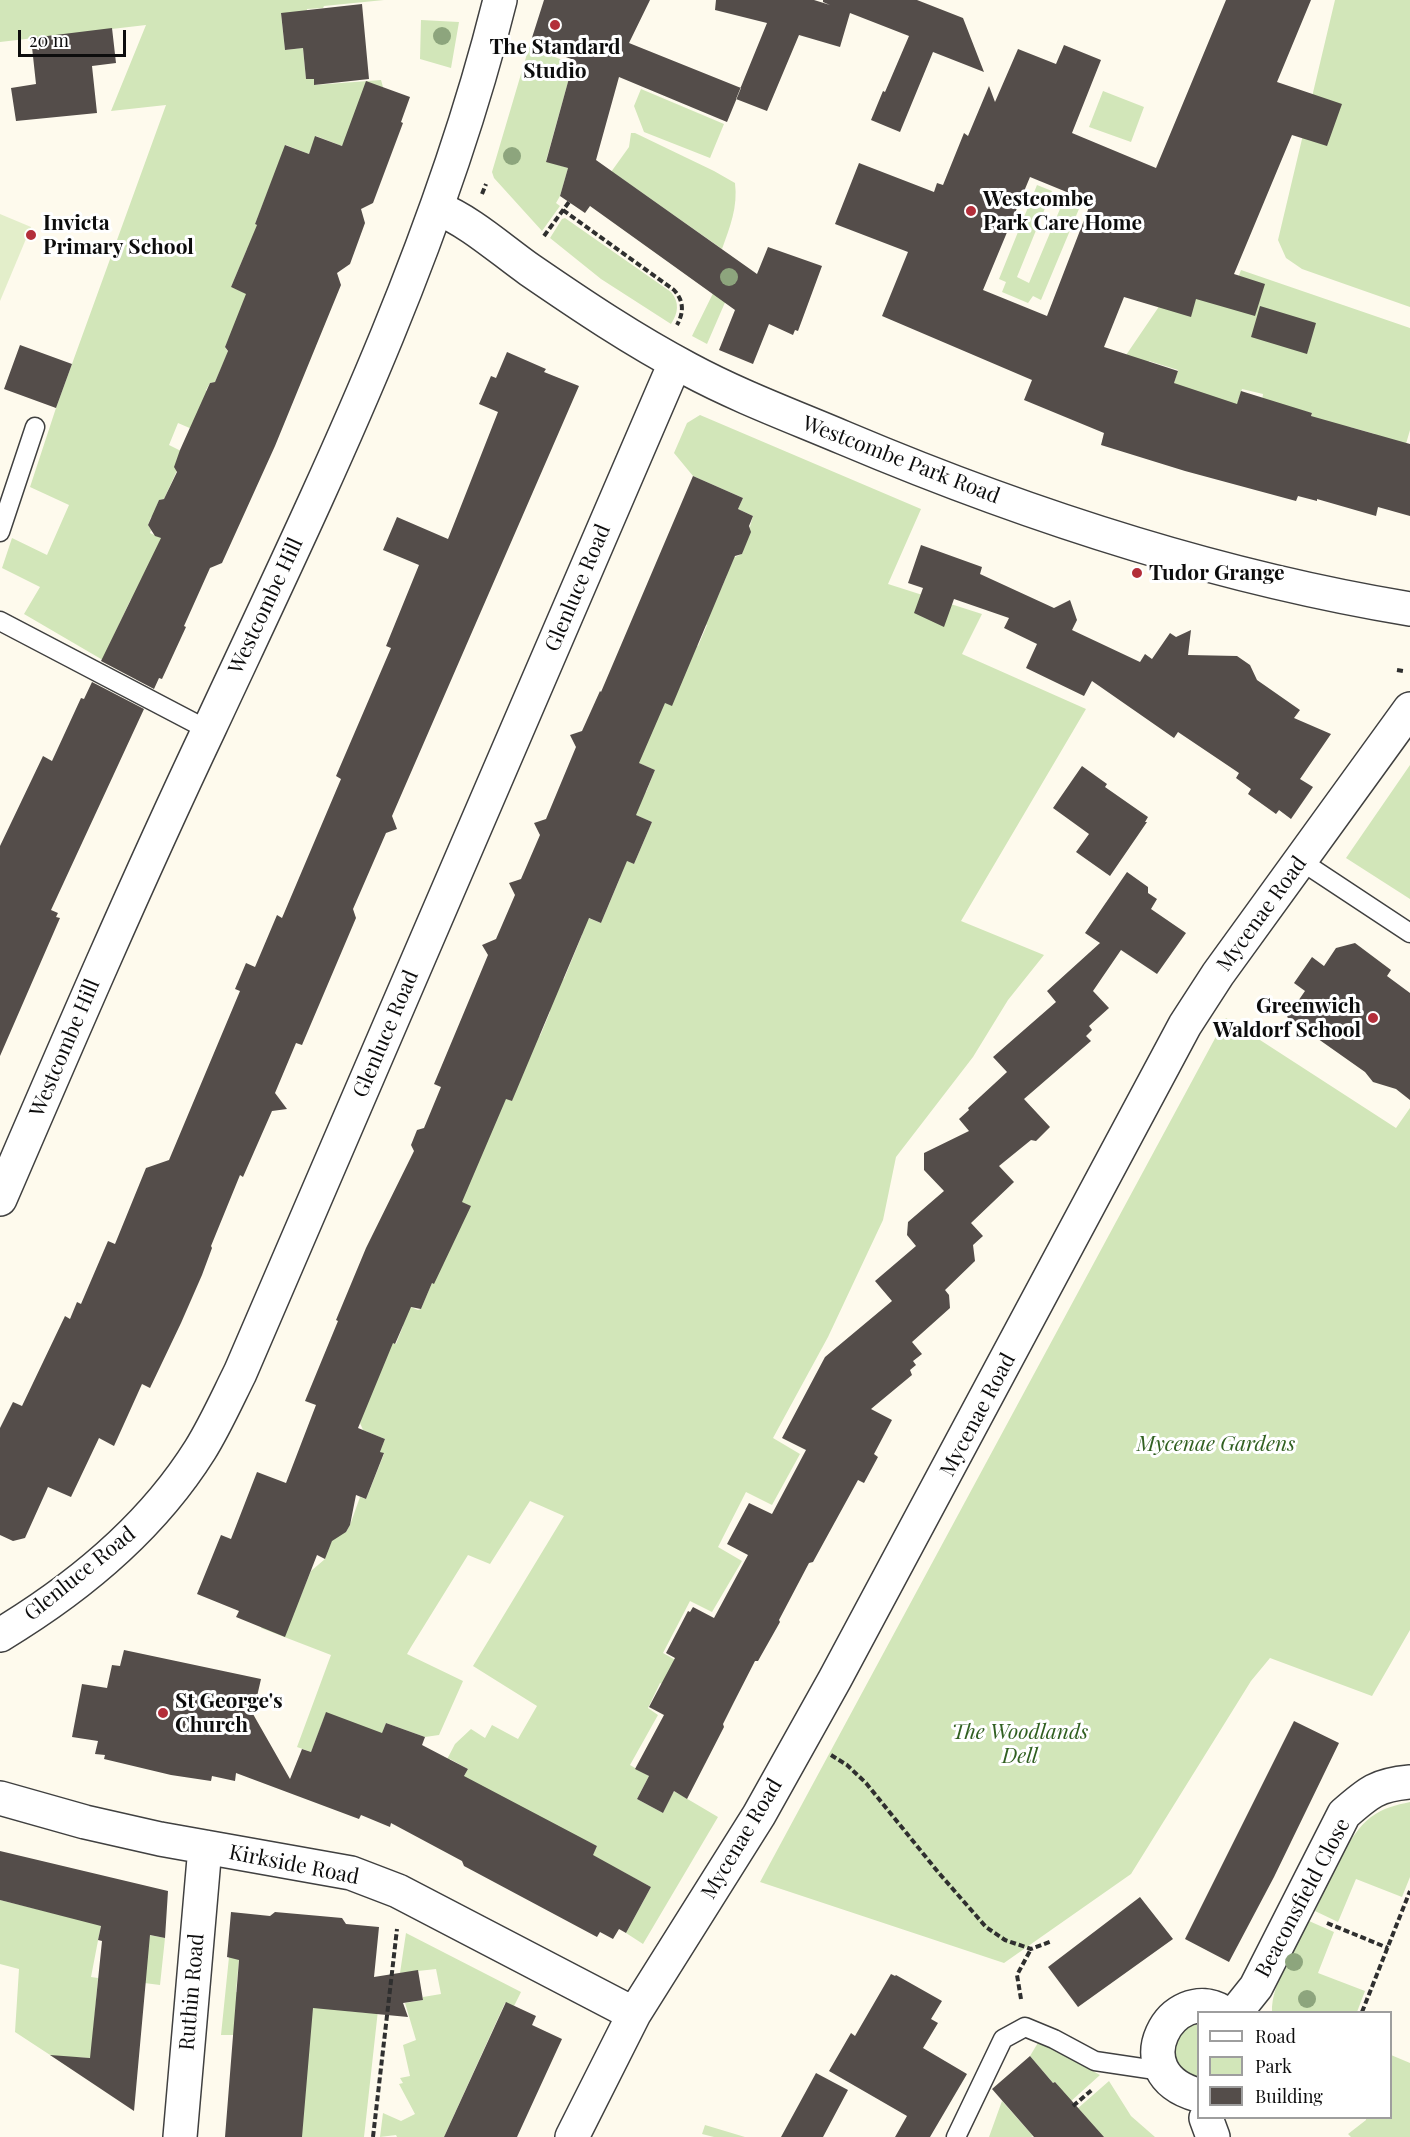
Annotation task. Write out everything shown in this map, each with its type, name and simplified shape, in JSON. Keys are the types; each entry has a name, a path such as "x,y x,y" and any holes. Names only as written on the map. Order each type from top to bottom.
{"street":[{"name":"Westcombe Hill","path":"0,1199 126,908 278,582 366,384 437,208 469,116 500,0"},
{"name":"Westcombe Park Road","path":"437,208 457,216 528,269 614,326 674,347 768,406 888,457 1003,500 1176,555 1287,585 1410,609"},
{"name":"Glenluce Road","path":"0,1635 32,1616 115,1551 172,1490 200,1450 240,1373 674,347"},
{"name":"Mycenae Road","path":"572,2137 634,2014 759,1815 836,1679 1185,1025 1218,975 1410,709"},
{"name":"Beaconsfield Close","path":"1238,2011 1256,1987 1344,1814 1382,1785 1410,1782"},
{"name":"Kirkside Road","path":"0,1798 85,1822 360,1876 398,1891 634,2014"},
{"name":"Ruthin Road","path":"180,2137 205,1847"},
{"path":"1197,2095 1184,2091 1171,2083 1162,2071 1158,2056 1159,2040 1165,2026 1176,2015 1189,2009 1204,2007 1217,2011"},
{"path":"1206,2119 1213,2137"}],"lane":[{"path":"0,532 35,427"},
{"path":"0,621 208,730"},
{"path":"1301,861 1410,933"},
{"path":"956,2137 1003,2039 1025,2027 1054,2039 1095,2061 1162,2071"}],"path":[{"path":"546,234 569,202"},
{"path":"563,210 674,290 682,303 681,319 674,347"},
{"path":"1397,670 1403,671"},
{"path":"825,1752 848,1765 866,1783 986,1927 1005,1940 1031,1949 1052,1941"},
{"path":"1363,2011 1410,1891"},
{"path":"373,2137 398,1922"},
{"path":"1336,1927 1388,1948"},
{"path":"1025,2027 1017,1975 1031,1949"}],"green space":[{"path":"0,0 384,0 324,6 307,9 307,11 281,14 285,50 303,48 306,79 314,79 315,85 381,80 383,87 342,146 316,136 309,154 286,145 255,224 305,243 247,249 231,287 280,307 228,340 225,347 228,352 215,382 210,383 206,390 210,395 222,442 178,423 169,445 185,453 164,499 159,500 156,507 159,512 157,516 151,517 148,525 150,533 177,545 130,601 106,652 113,666 24,614 40,587 2,568 12,538 47,555 69,505 30,487 56,408 166,105 111,111 146,25 0,42"},
{"path":"1335,0 1410,0 1410,307 1302,269 1286,258 1278,240"},
{"path":"421,20 459,22 451,68 420,59"},
{"path":"529,47 573,64 546,161 568,168 556,203 560,206 542,231 494,178 492,172"},
{"path":"641,89 724,124 710,158 644,132 634,106"},
{"path":"1103,91 1144,107 1131,142 1089,127"},
{"path":"631,133 735,183 734,209 722,249 614,173 606,179 629,147"},
{"path":"1037,185 1052,191 1017,277 1029,283 1065,197 1081,204 1041,300 1033,296 1028,303 1002,292 1006,282 999,279"},
{"path":"0,214 31,227 0,301"},
{"path":"565,218 671,292 676,300 677,308 671,324 601,279 550,238"},
{"path":"1241,270 1410,328 1410,430 1388,506 1375,434 1350,427 1309,425 1312,413 1262,401 1263,394 1242,389 1234,415 1174,383 1178,370 1149,361 1145,375 1120,364 1158,308 1167,278 1235,286"},
{"path":"724,271 736,277 707,344 692,336"},
{"path":"700,415 921,509 888,584 982,614 962,654 1086,709 961,921 1044,955 1008,1000 973,1057 896,1157 883,1220 828,1337 773,1438 800,1454 772,1505 746,1492 718,1547 742,1561 712,1612 690,1601 663,1653 688,1667 675,1690 660,1683 648,1708 658,1715 630,1765 649,1776 637,1799 663,1813 674,1791 718,1817 643,1944 626,1933 651,1887 614,1867 583,1872 597,1846 462,1780 468,1769 450,1759 444,1770 442,1769 455,1744 471,1729 485,1738 492,1725 518,1739 537,1706 473,1666 564,1516 530,1501 490,1564 468,1555 407,1654 463,1681 439,1735 425,1737 386,1723 380,1739 326,1713 311,1752 297,1747 331,1655 261,1628 267,1614 299,1600 311,1571 325,1559 334,1535 346,1532 360,1497 366,1499 384,1454 380,1452 385,1439 363,1430 360,1423 383,1339 396,1344 403,1326 398,1323 408,1306 421,1309 432,1283 419,1277 459,1201 495,1094 512,1101 523,1029 540,1036 550,1012 548,972 564,979 582,935 573,912 601,923 620,878 592,867 600,849 634,864 652,822 617,807 627,784 646,792 655,770 636,762 657,717 682,639 698,646 707,625 691,618 718,596 727,575 713,568 720,551 735,557 742,554 753,516 738,509 743,498 693,476 674,453 687,423"},
{"path":"1410,765 1410,899 1346,858"},
{"name":"Mycenae Gardens","path":"1226,1018 1396,1128 1410,1108 1410,1630 1372,1696 1270,1658 1251,1681 1131,1874 1004,1963 760,1882"},
{"path":"1410,1802 1410,1877 1402,1897 1356,1879 1338,1922 1315,1911 1346,1848 1362,1825 1380,1811"},
{"path":"0,1900 101,1925 91,1977 98,1978 91,2058 74,2057 73,2070 15,2032 19,1969 0,1964"},
{"path":"1309,1921 1334,1932 1318,1973 1365,1991 1357,2011 1272,2011 1276,1989 1291,1953"},
{"path":"406,1933 521,1992 514,2006 505,2003 444,2137 397,2137 396,2135 380,2137 383,2113 401,2121 415,2114 399,2084 403,2083 400,2078 410,2076 403,2045 416,2040 405,2003 441,1994 436,1969 400,1973"},
{"path":"144,1934 165,1938 160,1985 121,1980"},
{"path":"229,1957 239,1958 236,1992 273,1996 352,1977 348,2011 370,2013 380,1992 364,2137 302,2137 234,2035 221,2035"},
{"path":"1197,2018 1197,2085 1178,2076 1168,2043"},
{"path":"1039,2041 1100,2075 1070,2102 1055,2082 1053,2083 1030,2056"},
{"path":"1392,2055 1410,2063 1410,2137 1351,2137 1348,2134 1366,2120 1392,2119"},
{"path":"1109,2081 1131,2116 1155,2137 1101,2137 1077,2109"},
{"path":"1002,2101 1033,2136 989,2137"},
{"path":"705,2125 745,2137 714,2137 702,2134"}],"building":[{"path":"544,0 650,0 629,43 741,88 727,122 619,77 596,160 757,274 768,247 822,266 798,331 795,330 793,335 769,324 753,364 719,350 735,310 590,206 585,213 560,196 568,168 546,162 574,60 530,44"},
{"path":"716,0 814,0 830,5 823,0 917,0 963,18 984,72 933,52 900,132 871,120 909,36 850,13 840,47 799,35 767,111 736,99 767,23 715,10"},
{"path":"1226,0 1311,0 1277,82 1342,104 1327,146 1292,135 1234,274 1265,284 1255,316 1196,299 1191,317 1124,297 1104,347 1178,371 1174,383 1237,404 1241,391 1312,413 1311,416 1410,444 1410,516 1378,507 1376,516 1317,499 1317,501 1298,496 1296,501 1185,471 1101,445 1104,433 1024,400 1032,380 882,316 908,252 835,224 859,163 934,192 937,183 943,185 964,133 968,136 989,86 995,102 1018,49 1056,64 1064,45 1101,60 1072,133 1156,168","holes":["1030,177 1091,202 1047,316 983,290"]},
{"path":"362,4 369,79 314,85 314,79 306,79 303,48 285,50 281,13"},
{"path":"112,28 116,63 92,66 97,113 16,121 11,88 36,84 31,38"},
{"path":"366,81 410,97 401,122 403,123 373,203 361,209 365,223 350,264 337,273 341,285 275,446 222,563 210,568 162,679 159,678 154,689 101,661 161,538 155,536 148,525 159,500 164,499 177,472 174,467 180,450 210,383 215,382 228,351 225,347 246,294 231,287 257,225 255,224 285,145 309,154 315,136 342,146"},
{"path":"1260,306 1316,323 1307,354 1251,337"},
{"path":"20,345 72,364 56,408 4,389"},
{"path":"507,352 546,369 544,372 579,386 392,816 397,829 386,833 353,909 356,918 302,1045 296,1043 275,1093 287,1109 272,1111 243,1177 240,1175 181,1323 150,1388 142,1384 114,1446 99,1438 71,1497 48,1487 25,1538 13,1541 0,1535 0,1428 13,1402 22,1406 65,1316 70,1319 77,1302 81,1304 108,1241 115,1244 146,1168 169,1160 240,991 235,989 246,963 255,967 277,915 282,918 341,779 336,776 391,648 386,646 419,565 383,550 397,517 448,539 498,412 479,404 491,376 496,378"},
{"path":"693,476 743,498 738,509 753,516 749,526 751,532 742,554 735,556 672,706 665,703 639,763 655,770 636,815 652,822 634,864 627,861 601,923 589,918 512,1101 506,1099 462,1202 471,1206 421,1309 411,1307 395,1344 393,1343 358,1428 385,1439 380,1452 384,1453 366,1499 356,1495 350,1525 346,1532 332,1541 325,1559 317,1555 285,1637 236,1617 239,1611 197,1594 221,1535 231,1539 257,1472 286,1483 316,1405 305,1401 366,1248 414,1151 411,1145 417,1130 424,1128 441,1087 434,1084 488,955 482,945 496,939 515,895 509,883 521,879 540,835 534,823 546,819 576,747 570,735 582,731 601,692"},
{"path":"921,545 982,567 980,574 1054,608 1070,600 1077,620 1072,630 1140,662 1145,654 1152,659 1170,633 1176,637 1191,630 1188,655 1237,656 1250,665 1257,680 1300,710 1294,718 1331,734 1300,779 1313,787 1291,819 1279,810 1276,814 1248,794 1251,789 1236,778 1239,773 1178,732 1174,738 1092,681 1084,696 1026,668 1037,644 1004,628 1009,618 954,599 944,627 914,613 923,588 908,583"},
{"path":"92,682 144,709 51,910 58,913 56,917 60,918 0,1056 0,846 43,756 52,761 81,698 84,699"},
{"path":"1082,766 1107,784 1105,787 1148,817 1145,822 1147,822 1110,876 1076,852 1089,834 1053,808"},
{"path":"1127,872 1148,887 1148,893 1157,899 1151,909 1186,933 1157,974 1121,950 1093,991 1109,1008 1089,1026 1092,1030 1086,1036 1091,1041 1024,1099 1050,1127 1036,1141 1031,1140 999,1166 1014,1182 971,1223 983,1236 973,1245 975,1261 945,1290 949,1295 950,1308 912,1342 922,1354 913,1361 916,1365 910,1370 912,1375 871,1409 892,1420 874,1454 878,1457 864,1483 858,1480 813,1562 809,1563 780,1622 758,1661 755,1661 687,1799 674,1791 663,1813 637,1799 649,1776 635,1769 664,1715 649,1707 675,1658 666,1653 688,1611 690,1612 693,1607 714,1618 748,1555 727,1544 749,1503 772,1514 806,1450 782,1438 825,1357 892,1301 875,1281 916,1246 907,1235 908,1222 944,1191 924,1170 924,1153 969,1131 959,1119 1007,1072 993,1057 1056,1002 1047,991 1100,943 1085,933"},
{"path":"1355,943 1391,970 1387,976 1410,993 1410,1100 1396,1089 1373,1082 1365,1072 1287,1017 1305,991 1294,983 1312,957 1324,966 1336,948"},
{"path":"124,1650 261,1679 253,1714 290,1779 302,1749 311,1752 326,1712 382,1733 386,1723 425,1737 422,1745 468,1769 464,1776 597,1846 593,1855 651,1887 626,1933 619,1929 613,1939 600,1932 597,1937 464,1866 462,1861 391,1823 390,1827 361,1815 359,1819 236,1773 235,1781 212,1776 211,1781 171,1775 104,1759 105,1755 95,1754 98,1741 72,1737 82,1684 107,1688 112,1665 120,1666"},
{"path":"1294,1721 1339,1743 1274,1877 1229,1962 1185,1939"},
{"path":"0,1851 168,1891 165,1938 150,1935 134,2111 50,2055 90,2058 102,1941 98,1940 101,1926 0,1900"},
{"path":"1140,1897 1173,1939 1078,2007 1048,1967"},
{"path":"231,1912 270,1916 275,1912 342,1918 346,1924 379,1927 374,1977 418,1970 423,2000 403,2003 408,2017 313,2008 302,2137 225,2137 239,1960 227,1957"},
{"path":"891,1974 942,2001 931,2019 938,2023 923,2048 967,2074 930,2137 895,2137 907,2116 829,2071 851,2033 855,2036"},
{"path":"506,2002 536,2016 532,2025 562,2039 517,2137 444,2137"},
{"path":"1030,2056 1104,2137 1034,2137 992,2089"},
{"path":"816,2073 848,2090 823,2137 781,2137"}],"place":[{"name":"The Standard Studio","path":"555,25"},
{"name":"Westcombe Park Care Home","path":"971,211"},
{"name":"Invicta Primary School","path":"31,235"},
{"name":"Tudor Grange","path":"1137,573"},
{"name":"Greenwich Waldorf School","path":"1373,1018"},
{"name":"St George's Church","path":"163,1713"}],"park label":[{"name":"The Woodlands Dell","path":"1020,1744"}]}
